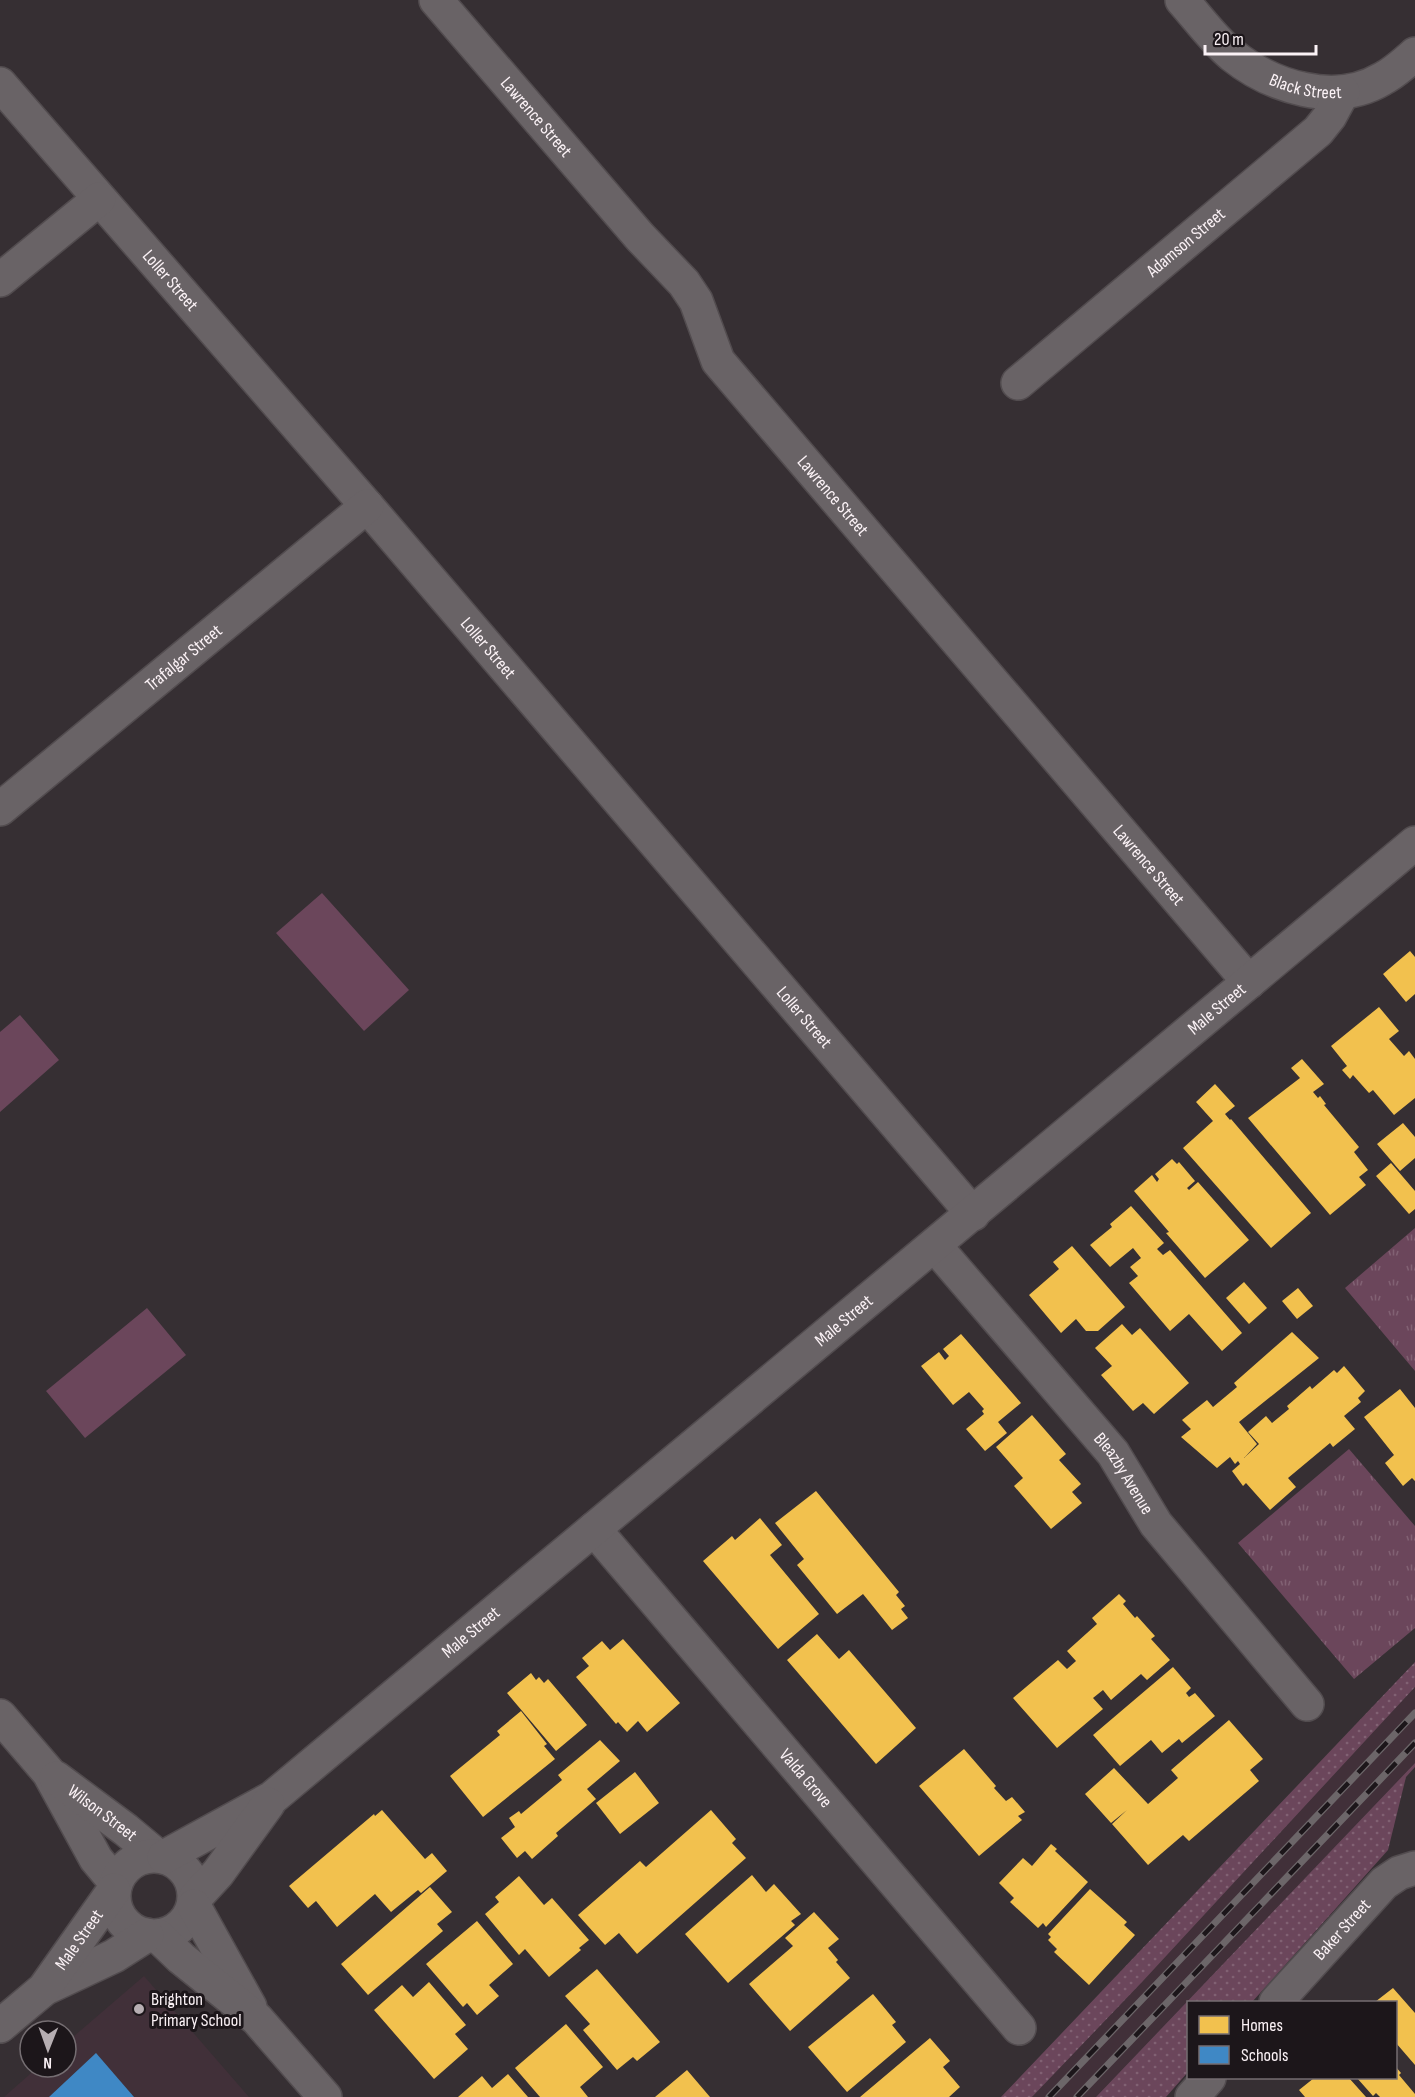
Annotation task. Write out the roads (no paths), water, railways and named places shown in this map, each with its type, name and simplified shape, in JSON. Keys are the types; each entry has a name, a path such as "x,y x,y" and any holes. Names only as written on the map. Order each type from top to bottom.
{"street":[{"name":"Lawrence Street","path":"436,0 640,237 684,283 696,301 718,361 1249,982"},
{"name":"Black Street","path":"1182,0 1231,54 1257,72 1285,84 1312,91 1343,92 1364,88 1383,79 1415,54"},
{"name":"Loller Street","path":"0,84 367,506 972,1214"},
{"name":"Adamson Street","path":"1018,383 1318,131 1330,116 1343,92"},
{"path":"0,280 99,199"},
{"name":"Trafalgar Street","path":"0,809 367,506"},
{"name":"Male Street","path":"160,1856 272,1798 1415,843"},
{"name":"Bleazby Avenue","path":"935,1246 1113,1454 1156,1524 1306,1704"},
{"name":"Valda Grove","path":"594,1529 1019,2028"},
{"name":"Wilson Street","path":"0,1716 50,1773 160,1856"},
{"name":"Wilson Street","path":"50,1773 96,1859 115,1886"},
{"name":"Male Street","path":"194,1902 218,1873 272,1798"},
{"path":"152,1936 170,1933 181,1927 189,1917 194,1902 193,1884 187,1872 177,1862 160,1856 143,1857 131,1862 122,1871 115,1886 116,1908 125,1924 135,1931 152,1936 257,2019 325,2097"},
{"name":"Baker Street","path":"1277,2001 1384,1883 1399,1873 1415,1869"},
{"name":"Male Street","path":"44,1989 115,1886"},
{"path":"194,1902 257,2019"},
{"name":"Male Street","path":"0,2026 44,1989 152,1936"},
{"path":"1192,2097 1208,2079"}],"railway":[{"path":"1049,2097 1415,1713"},
{"path":"1077,2097 1415,1743"}],"place":[{"name":"Brighton Primary School","path":"139,2009"}]}
